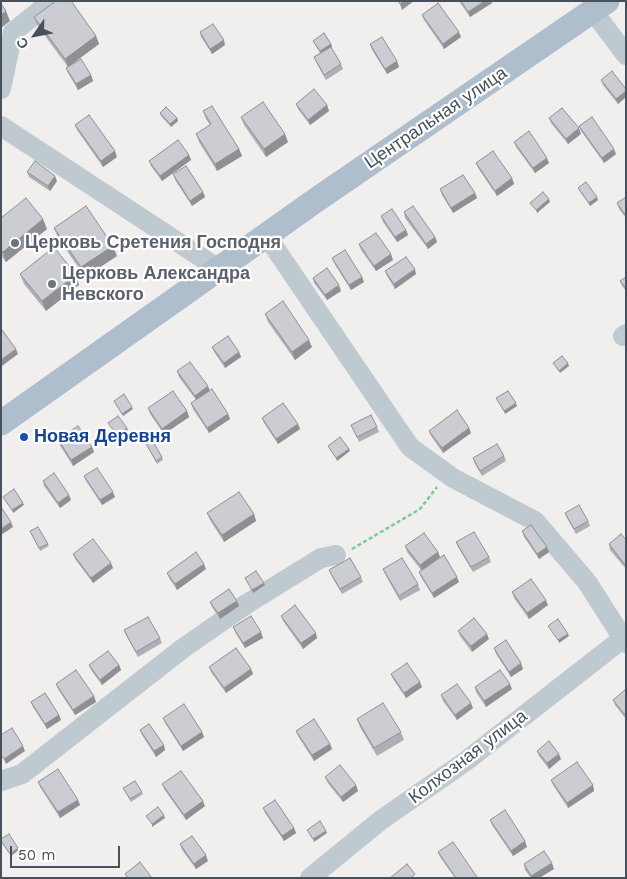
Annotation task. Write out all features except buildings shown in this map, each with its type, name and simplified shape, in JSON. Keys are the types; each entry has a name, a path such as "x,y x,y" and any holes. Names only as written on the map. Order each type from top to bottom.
{"main road":[{"name":"Центральная улица","path":"1,423 266,235 600,6"}],"street":[{"path":"1,89 13,32 52,1"},
{"path":"600,6 626,55"},
{"path":"1,126 219,268"},
{"path":"266,235 410,447 446,474 535,521 587,582 625,639"},
{"path":"1,781 22,774 182,649 248,603 322,558 336,555"},
{"name":"Колхозная улица","path":"310,878 381,820 466,761 625,639"}],"path":[{"path":"336,555 346,552 420,509 446,474"}],"place":[{"name":"Церковь Сретения Господня","path":"15,243"},
{"name":"Церковь Александра Невского","path":"52,284"},
{"name":"Новая Деревня","path":"24,437"}]}
